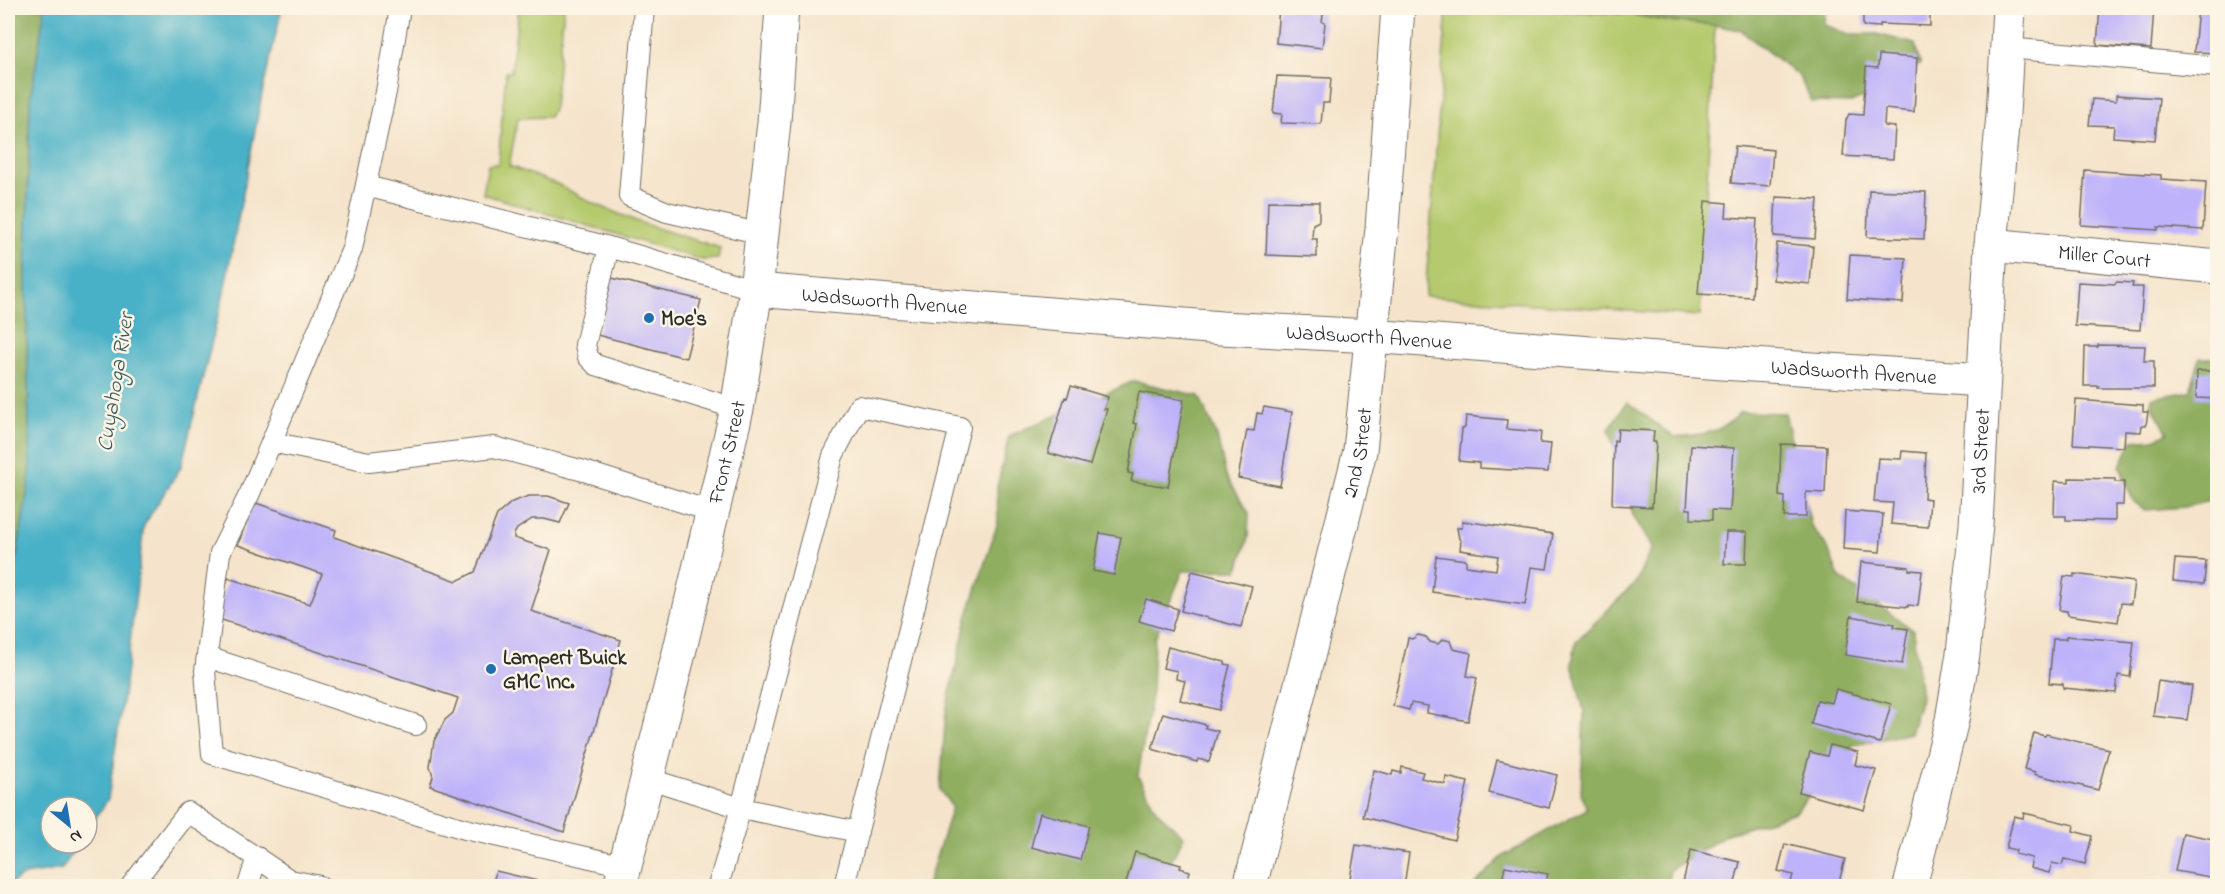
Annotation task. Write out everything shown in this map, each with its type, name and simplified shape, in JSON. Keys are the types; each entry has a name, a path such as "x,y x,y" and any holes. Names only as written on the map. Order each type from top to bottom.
{"street":[{"name":"Front Street","path":"622,876 648,778 737,409 756,290 774,122 782,8"},
{"name":"2nd Street","path":"1250,886 1360,451 1382,228 1398,8"},
{"name":"3rd Street","path":"1910,886 1952,720 1963,654 1976,525 1991,245 2004,115 2010,8"},
{"name":"Miller Court","path":"1991,245 2217,267"},
{"name":"Wadsworth Avenue","path":"756,290 1221,328 1371,336 1983,380"}],"lane":[{"path":"400,8 386,92 352,249 250,493 220,553 205,671 212,754 622,876"},
{"path":"644,8 629,196 667,212 762,234"},
{"path":"2007,48 2217,67"},
{"path":"366,186 609,247 756,290"},
{"path":"609,247 585,345 588,357 596,366 737,409"},
{"path":"718,886 741,808 833,456 859,406 960,427 844,886"},
{"path":"271,442 369,462 494,447 584,471 713,512"},
{"path":"207,657 416,725"},
{"path":"648,778 741,808 858,832"},
{"path":"131,886 188,812 290,880 320,886"},
{"path":"248,886 257,857"}],"green space":[{"path":"8,8 45,8 30,102 26,279 30,476 8,600"},
{"path":"519,8 564,8 554,107 549,117 518,118 509,166 559,185 592,203 641,223 720,248 718,259 702,260 483,194 488,165 498,164 506,72 511,72"},
{"path":"1447,8 1540,8 1630,14 1666,21 1715,25 1700,316 1425,296"},
{"path":"1540,8 1825,8 1824,24 1846,34 1877,34 1915,44 1920,64 1894,84 1851,103 1812,102 1798,75 1740,30 1715,25 1665,21 1630,14"},
{"path":"2200,358 2217,358 2217,479 2209,501 2185,507 2145,510 2133,501 2120,466 2132,441 2154,439 2168,433 2151,404 2152,398 2190,391"},
{"path":"1134,381 1199,396 1217,436 1226,476 1249,513 1248,538 1238,570 1183,571 1154,640 1152,690 1138,776 1156,810 1184,837 1157,886 927,886 952,807 940,790 946,710 967,618 998,522 997,487 1009,436"},
{"path":"1627,402 1674,437 1702,434 1718,429 1733,420 1740,412 1785,413 1811,526 1828,548 1839,577 1913,630 1921,698 1910,733 1853,745 1795,812 1727,834 1670,870 1668,886 1473,886 1503,856 1587,809 1581,794 1584,712 1572,664 1576,641 1636,582 1652,547 1633,515 1609,429"}],"water":[{"name":"Cuyahoga River","path":"45,8 282,8 263,89 224,292 181,467 144,525 127,669 108,799 99,813 99,795 39,795 39,855 71,855 62,869 24,875 8,886 8,600 30,476 26,279 30,102"}],"building":[{"path":"1279,8 1324,8 1322,48 1276,43"},
{"path":"1863,8 1930,8 1930,26 1880,24 1880,27 1863,26"},
{"path":"2100,8 2154,8 2151,49 2097,45"},
{"path":"2198,8 2218,8 2218,53 2194,52"},
{"path":"1879,55 1917,58 1914,112 1885,109 1884,126 1895,127 1893,159 1843,156 1846,120 1849,114 1863,115 1866,67 1878,68"},
{"path":"1277,76 1331,78 1329,103 1323,103 1321,124 1281,123 1282,114 1273,113"},
{"path":"2116,95 2159,98 2155,140 2113,137 2114,126 2089,125 2092,99 2116,101"},
{"path":"1735,146 1773,150 1770,186 1731,183"},
{"path":"2085,170 2161,175 2161,179 2206,182 2203,230 2158,227 2158,230 2081,225"},
{"path":"1869,190 1926,192 1924,239 1867,237"},
{"path":"1776,197 1818,199 1815,239 1774,236"},
{"path":"1268,201 1319,202 1319,221 1313,224 1312,239 1317,239 1317,257 1266,255"},
{"path":"1705,201 1727,203 1726,217 1757,219 1752,297 1698,294"},
{"path":"1777,243 1813,246 1810,284 1773,280"},
{"path":"1850,255 1906,258 1903,303 1847,299"},
{"name":"Moe's","path":"612,278 701,300 686,358 597,335"},
{"path":"2078,282 2133,283 2132,287 2143,287 2140,330 2075,326"},
{"path":"2098,345 2145,346 2144,361 2154,361 2154,388 2084,386 2085,347 2098,347"},
{"path":"2197,371 2218,371 2218,399 2196,398"},
{"path":"1071,386 1108,397 1104,409 1107,409 1090,465 1048,453 1065,397 1067,398"},
{"path":"1139,392 1184,400 1168,487 1131,481 1133,474 1128,473 1137,424 1133,423"},
{"path":"2076,400 2143,405 2143,412 2148,412 2146,425 2142,425 2141,432 2125,431 2124,447 2073,444"},
{"path":"1264,407 1292,412 1280,486 1238,478 1247,430 1254,431 1257,413 1262,414"},
{"path":"1466,416 1507,420 1506,429 1541,432 1540,443 1551,444 1548,472 1479,468 1479,463 1459,461 1462,429 1465,428"},
{"path":"1618,429 1654,431 1653,442 1656,442 1652,507 1612,505 1614,440 1617,441"},
{"path":"1781,444 1827,446 1825,493 1806,492 1806,517 1784,517 1785,497 1779,496"},
{"path":"1691,445 1734,448 1730,511 1712,510 1712,520 1691,519 1691,509 1687,509"},
{"path":"1902,451 1926,453 1924,498 1930,499 1928,527 1891,524 1893,503 1874,502 1878,458 1901,459"},
{"path":"2069,478 2115,479 2115,482 2124,482 2123,505 2115,505 2115,521 2066,520 2066,516 2054,516 2055,481 2069,482"},
{"name":"Lampert Buick GMC Inc.","path":"529,496 548,496 569,503 560,523 532,519 517,529 514,534 514,538 551,550 531,611 621,640 564,832 430,786 433,777 430,767 434,741 445,720 453,713 458,698 216,618 228,578 310,604 322,574 238,545 253,502 336,530 334,537 457,581 475,572 497,515 512,502"},
{"path":"1845,511 1883,514 1880,552 1843,549"},
{"path":"1463,521 1553,534 1547,569 1531,567 1525,605 1432,592 1436,556 1466,560 1466,566 1496,570 1498,556 1460,550 1461,540 1457,528 1462,528"},
{"path":"1726,532 1747,532 1746,564 1724,564"},
{"path":"1100,533 1121,537 1114,575 1093,571"},
{"path":"2175,559 2206,561 2204,584 2173,581"},
{"path":"1861,562 1909,567 1909,570 1922,571 1918,606 1857,602"},
{"path":"1192,571 1252,586 1241,627 1181,611"},
{"path":"2074,574 2134,582 2131,604 2121,603 2118,622 2068,615 2067,611 2059,610 2064,576 2074,577"},
{"path":"1146,599 1178,609 1171,631 1139,621"},
{"path":"1851,616 1895,624 1894,627 1908,629 1902,664 1845,655"},
{"path":"1418,635 1438,644 1443,639 1450,641 1453,649 1471,653 1467,676 1477,678 1468,721 1427,713 1428,706 1411,703 1409,710 1393,706 1408,638 1412,639"},
{"path":"2066,636 2134,642 2130,677 2118,675 2116,693 2063,688 2063,684 2049,683 2053,639 2066,639"},
{"path":"1168,647 1230,665 1219,710 1180,700 1185,681 1176,679 1177,671 1163,668"},
{"path":"2158,681 2192,686 2187,720 2153,716"},
{"path":"1836,689 1891,704 1880,743 1811,724 1817,700 1832,703"},
{"path":"1163,713 1206,725 1205,728 1218,731 1209,762 1198,759 1197,762 1152,749"},
{"path":"2034,733 2109,749 2098,790 2034,774 2035,772 2024,769"},
{"path":"1830,745 1858,752 1855,765 1876,770 1864,810 1799,792 1810,752 1827,756"},
{"path":"1497,760 1557,775 1549,808 1489,793"},
{"path":"1402,767 1423,772 1421,778 1445,784 1446,777 1468,782 1454,840 1363,817 1374,770 1392,775 1393,771 1401,773"},
{"path":"1040,813 1089,826 1080,860 1031,847"},
{"path":"2024,813 2074,825 2073,831 2092,836 2085,864 2064,859 2062,865 2052,863 2049,873 2030,868 2032,858 2015,854 2016,850 2006,848 2014,816 2023,818"},
{"path":"2183,833 2218,840 2218,866 2215,878 2175,871"},
{"path":"1785,844 1845,859 1838,886 1790,886 1793,875 1778,871"},
{"path":"1356,845 1409,853 1404,886 1349,884"},
{"path":"1691,850 1740,862 1734,886 1682,886"},
{"path":"1135,852 1181,865 1180,868 1190,871 1186,886 1125,886"},
{"path":"1505,866 1548,874 1545,886 1501,886"},
{"path":"496,871 538,881 537,886 492,886"},
{"path":"148,876 178,886 145,886"}],"place":[{"name":"Moe's","path":"649,318"},
{"name":"Lampert Buick GMC Inc.","path":"491,669"}]}
